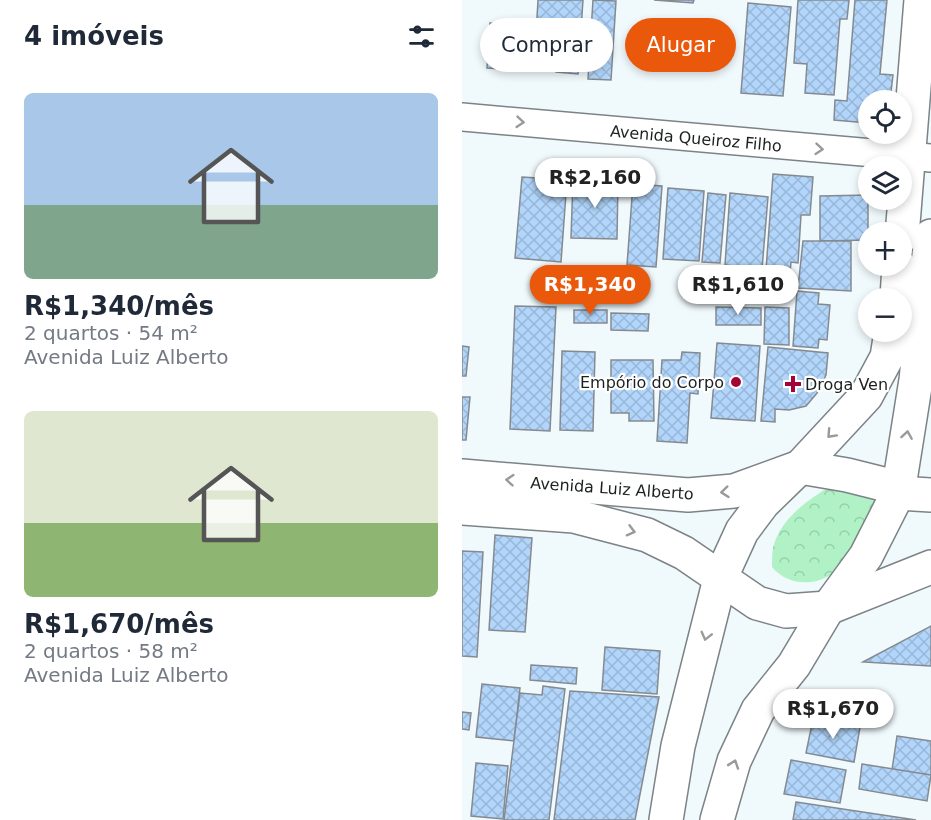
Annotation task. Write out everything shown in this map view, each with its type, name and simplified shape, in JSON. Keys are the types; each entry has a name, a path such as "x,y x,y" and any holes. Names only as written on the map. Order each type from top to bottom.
{"main road":[{"path":"905,222 919,157 921,0"},
{"path":"717,820 734,761 758,710 794,665 828,608 866,556 898,493 916,380 931,236"},
{"path":"666,820 678,746 720,579 742,531 763,503 866,396 887,357 889,342"},
{"path":"800,467 883,484 898,493 931,495"},
{"name":"Avenida Luiz Alberto","path":"462,476 688,495 734,491 800,467"},
{"name":"Avenida Luiz Alberto","path":"462,508 574,516 647,536 684,553 757,603 786,611 828,608 931,567"}],"street":[{"name":"Avenida Queiroz Filho","path":"462,117 919,157"}],"green space":[{"path":"838,482 863,483 883,504 835,572 810,582 786,578 772,567 773,548 777,537 790,517 818,494"}],"building":[{"path":"538,0 583,0 582,18 537,18"},
{"path":"593,0 616,1 613,48 613,18 592,18"},
{"path":"654,0 694,0 693,3"},
{"path":"798,0 849,0 847,19 840,19 834,95 805,93 807,64 794,63"},
{"path":"855,0 887,0 880,74 893,75 891,90 858,90 858,122 834,120 835,100 847,101"},
{"path":"748,3 791,7 783,96 741,93"},
{"path":"588,72 612,72 611,80 588,79"},
{"path":"773,174 813,177 810,215 801,215 798,263 791,262 789,285 765,284"},
{"path":"522,177 567,180 561,262 515,258"},
{"path":"573,179 618,180 617,239 571,238"},
{"path":"633,184 662,186 656,267 627,265"},
{"path":"668,188 704,191 699,261 663,259"},
{"path":"708,193 726,195 720,263 702,262"},
{"path":"730,193 768,197 762,269 725,265"},
{"path":"858,195 858,210 868,210 868,222 858,222 858,240 820,241 820,196"},
{"path":"803,241 851,241 851,291 798,288"},
{"path":"797,291 819,293 818,304 830,305 827,340 819,339 818,348 793,346"},
{"path":"515,306 556,307 550,431 510,429"},
{"path":"716,307 761,308 761,325 716,325"},
{"path":"765,307 789,308 789,345 764,344"},
{"path":"574,310 607,310 607,323 574,323"},
{"path":"611,313 649,314 648,331 611,330"},
{"name":"Empório do Corpo","path":"717,343 760,346 755,421 711,418"},
{"path":"462,346 469,347 466,376 462,376"},
{"name":"Droga Ven","path":"768,347 828,353 826,375 817,393 806,406 789,410 775,409 775,422 761,421"},
{"path":"562,351 595,352 593,431 560,430"},
{"path":"682,352 700,353 698,394 690,393 687,443 657,441 662,360 681,360"},
{"path":"611,360 653,360 654,421 629,421 629,413 611,413"},
{"path":"462,397 470,397 466,440 462,440"},
{"path":"495,535 532,538 525,632 489,630"},
{"path":"462,551 483,552 477,657 462,656"},
{"path":"931,626 931,666 863,662"},
{"path":"605,647 660,651 657,694 602,690"},
{"path":"531,665 577,668 576,684 530,680"},
{"path":"482,684 520,688 514,741 476,737"},
{"path":"543,686 565,689 549,820 504,820 520,693 542,695"},
{"path":"570,691 659,697 635,820 554,820"},
{"path":"462,712 471,713 469,730 462,729"},
{"path":"813,719 860,727 854,762 806,753"},
{"path":"897,736 931,741 931,775 892,770"},
{"path":"791,760 846,770 840,803 784,794"},
{"path":"476,763 508,766 503,819 471,816"},
{"path":"862,764 931,775 927,801 859,789"},
{"path":"796,802 916,820 793,820"}],"place":[{"name":"Empório do Corpo","path":"736,382"},
{"name":"Droga Ven","path":"793,384"}]}
